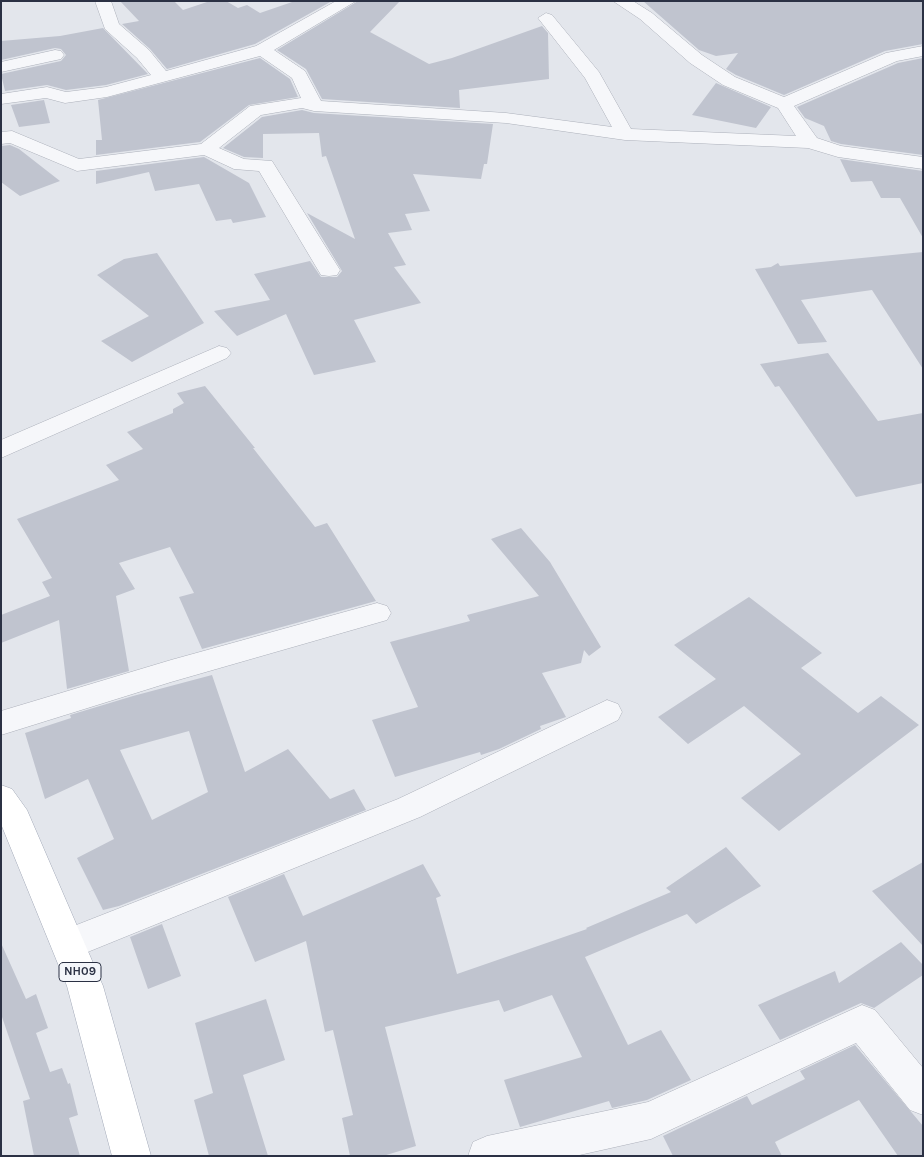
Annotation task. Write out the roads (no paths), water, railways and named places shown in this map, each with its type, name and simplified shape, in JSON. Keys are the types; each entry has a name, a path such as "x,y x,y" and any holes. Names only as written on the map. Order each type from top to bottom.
{"main road":[{"name":"NH09","path":"1,798 16,819 85,986 132,1156"}],"street":[{"path":"103,1 111,26 143,54 161,77"},
{"path":"1,99 47,92 65,98 108,92 245,56 262,50 348,1"},
{"path":"621,1 646,16 696,59 729,81 784,104 810,142"},
{"path":"546,18 593,76 625,134"},
{"path":"262,50 299,75 314,106"},
{"path":"784,104 892,57 923,51"},
{"path":"1,67 55,55"},
{"path":"206,150 256,110 302,103 314,106 506,118 625,134 810,142 838,151 923,162"},
{"path":"1,138 12,136 77,166 206,150 241,165 265,165 329,270"},
{"path":"1,450 219,353"},
{"path":"1,723 171,671 377,614"},
{"path":"68,944 409,808 608,712"},
{"path":"487,1156 651,1120 862,1022 923,1097"}]}
